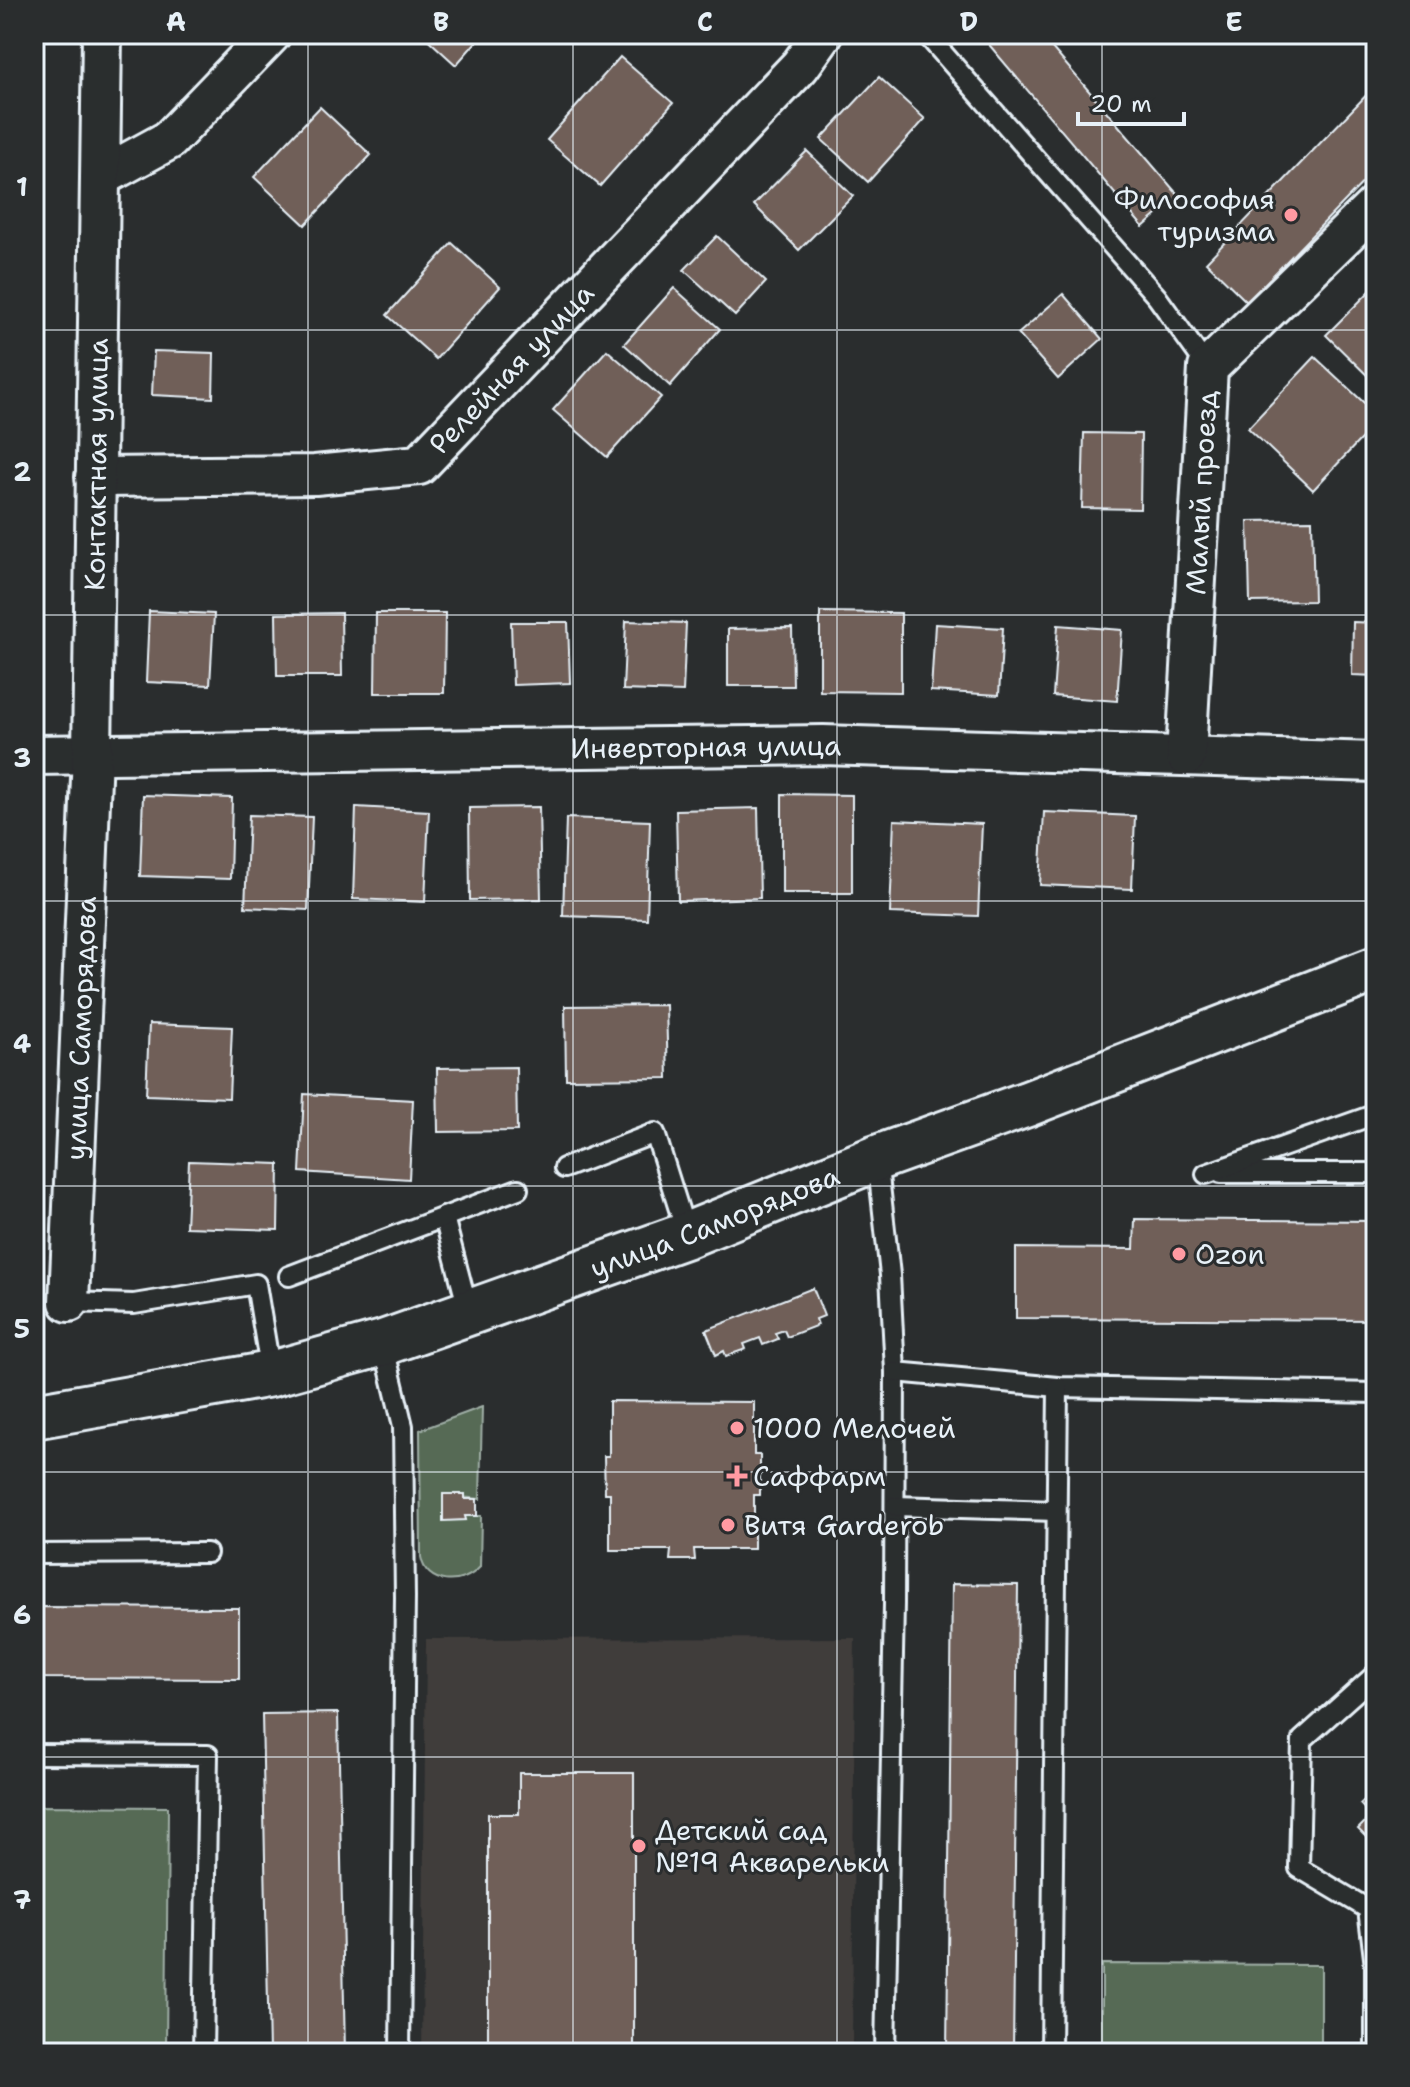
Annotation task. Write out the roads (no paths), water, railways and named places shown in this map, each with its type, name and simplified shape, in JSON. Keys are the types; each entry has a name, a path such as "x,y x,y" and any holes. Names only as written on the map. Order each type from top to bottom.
{"street":[{"name":"Контактная улица","path":"92,754 102,34"},
{"path":"101,177 169,140 271,34"},
{"name":"Релейная улица","path":"95,477 315,475 419,465 800,66 823,34"},
{"name":"Малый проезд","path":"1186,756 1208,368 1376,205"},
{"name":"Инверторная улица","path":"34,755 823,745 1376,762"},
{"name":"улица Саморядова","path":"69,1302 92,754"},
{"name":"улица Саморядова","path":"34,1416 271,1374 383,1343 687,1235 877,1158 1027,1104 1376,969"}],"lane":[{"path":"926,34 1157,297 1208,368"},
{"path":"1376,1114 1206,1174 1376,1173"},
{"path":"564,1168 655,1133 687,1235"},
{"path":"877,1158 890,1275 895,1372 885,2053"},
{"path":"289,1276 518,1189"},
{"path":"444,1217 469,1313"},
{"path":"69,1302 134,1304 256,1284 271,1374"},
{"path":"383,1343 403,1426 405,1597 400,2053"},
{"path":"895,1372 1058,1387 1376,1393"},
{"path":"1051,2053 1058,1387"},
{"path":"895,1506 1056,1511"},
{"path":"34,1554 207,1553"},
{"path":"1375,2053 1376,1966 1368,1909 1299,1868 1302,1740 1376,1674"},
{"path":"34,1754 208,1755 203,2053"}],"place":[{"name":"Философия туризма","path":"1291,215"},
{"name":"Ozon","path":"1179,1254"},
{"name":"1000 Мелочей","path":"737,1428"},
{"name":"Саффарм","path":"737,1476"},
{"name":"Витя Garderob","path":"728,1525"},
{"name":"Детский сад №19 Акварельки","path":"639,1846"}]}
